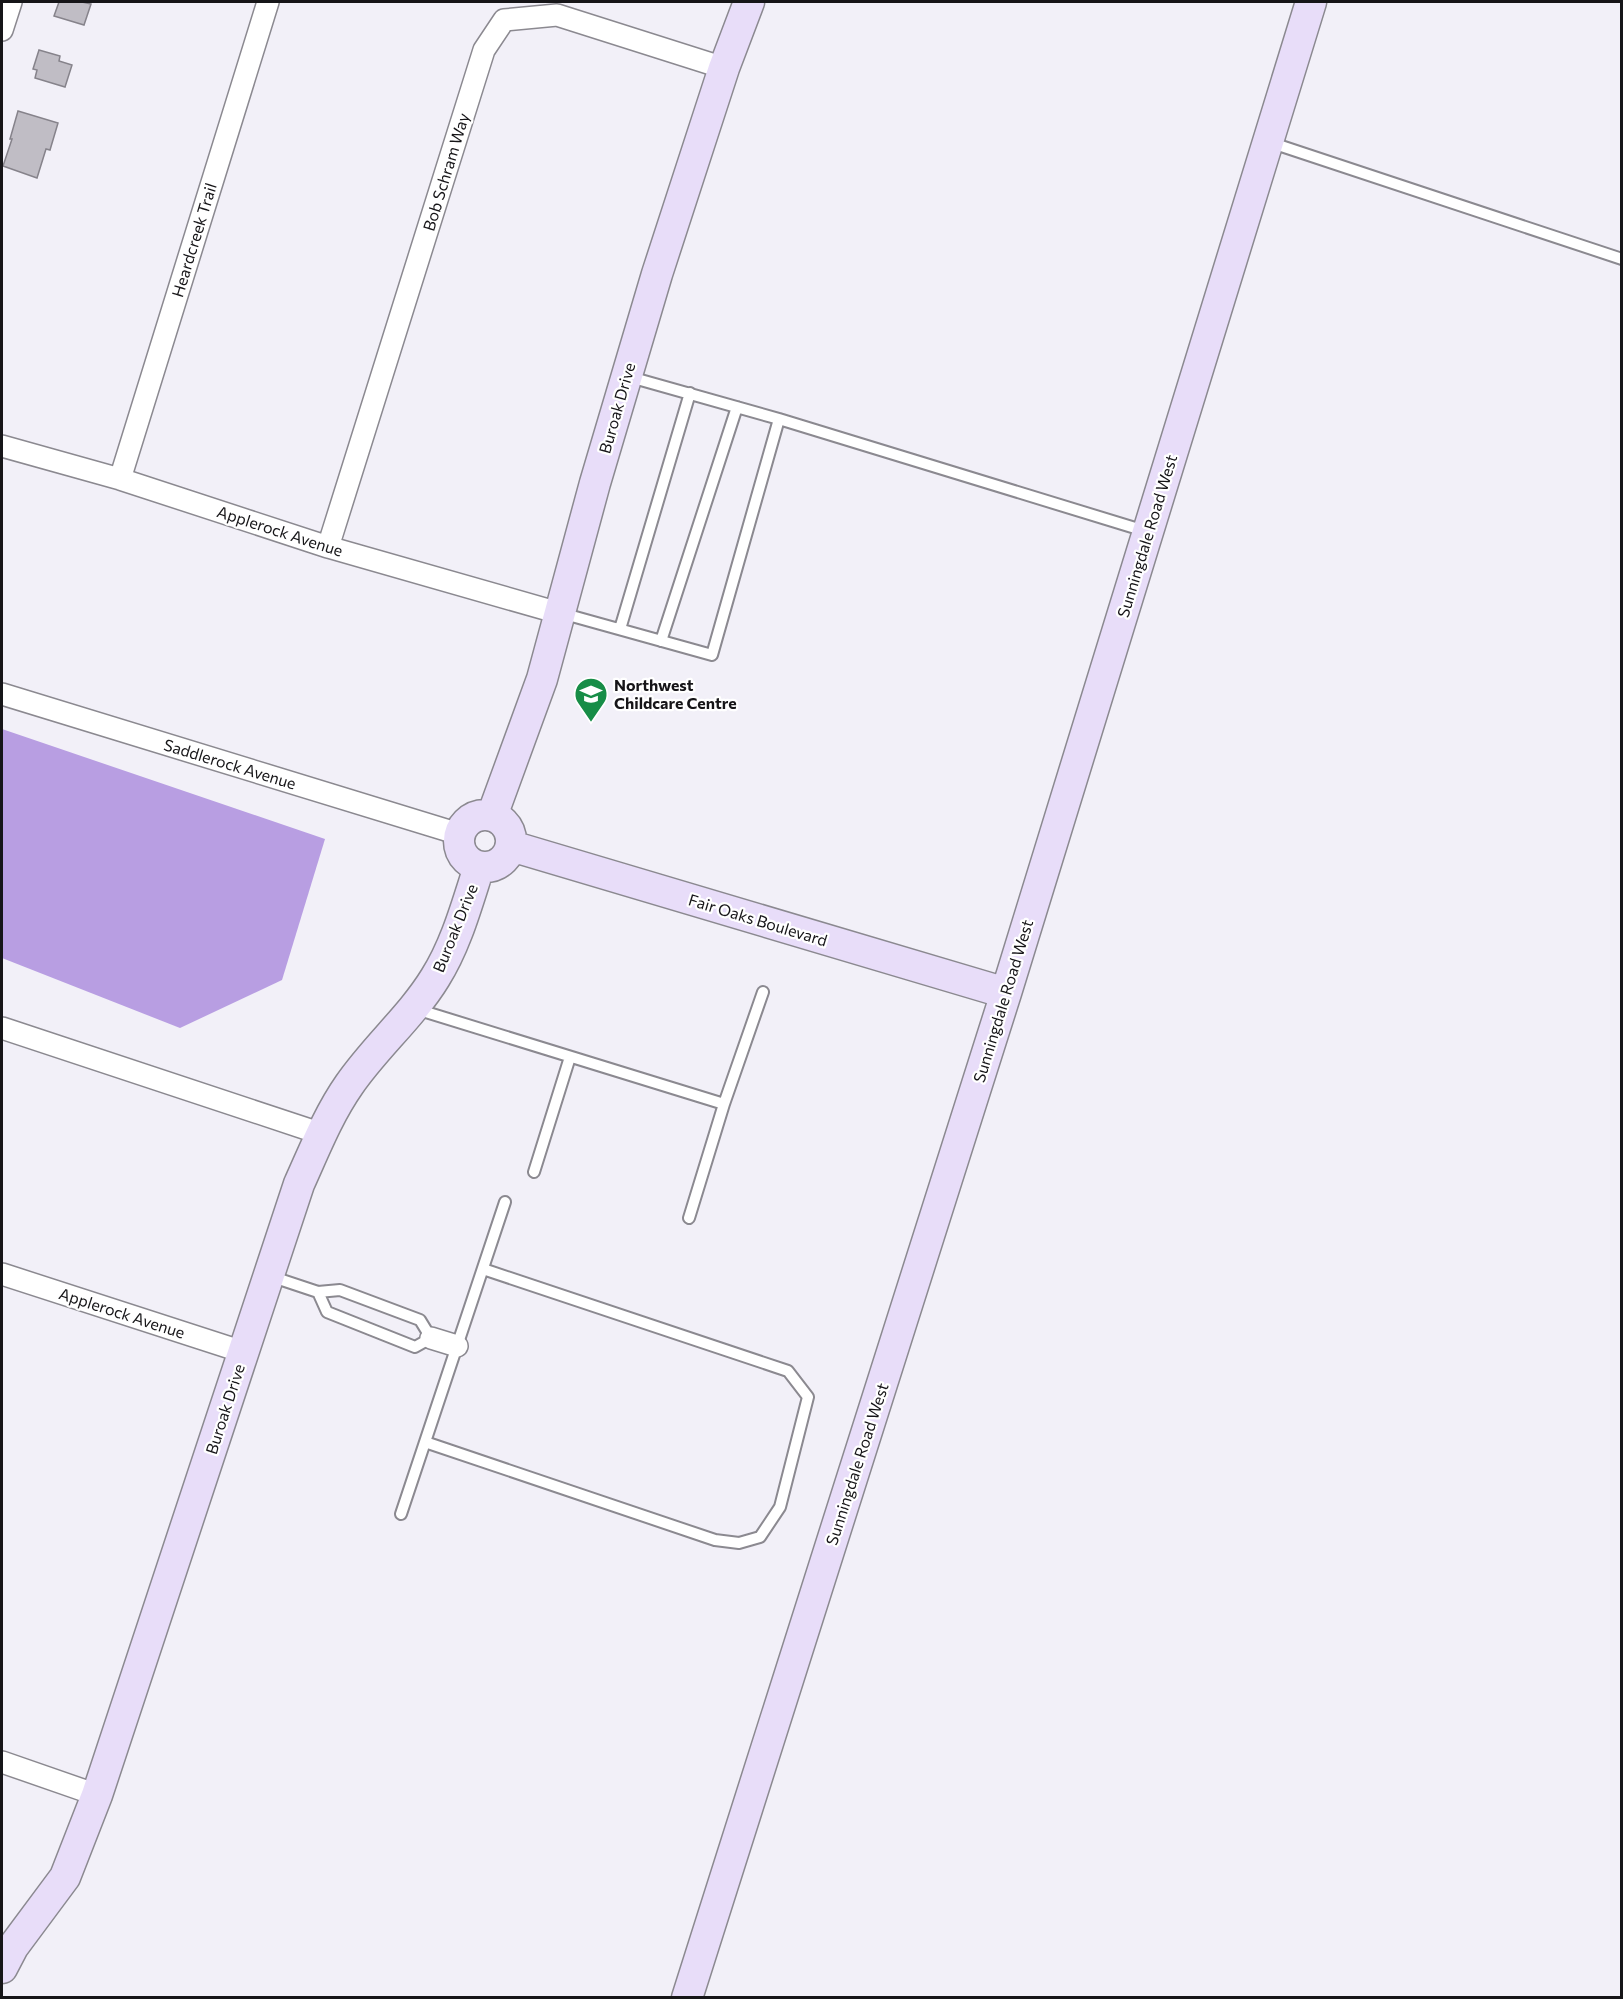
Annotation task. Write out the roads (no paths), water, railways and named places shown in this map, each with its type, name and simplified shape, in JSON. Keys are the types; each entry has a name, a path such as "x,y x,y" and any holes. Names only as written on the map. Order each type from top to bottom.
{"street":[{"path":"2,30 11,2"},
{"name":"Heardcreek Trail","path":"120,479 268,2"},
{"name":"Buroak Drive","path":"492,816 542,679 559,612 657,274 723,68 748,2"},
{"name":"Sunningdale Road West","path":"687,1998 1006,993 1268,142 1307,3"},
{"name":"Bob Schram Way","path":"328,547 484,50 504,20 557,15 723,68"},
{"name":"Applerock Avenue","path":"2,446 120,479 328,547 559,612"},
{"name":"Saddlerock Avenue","path":"2,694 459,834"},
{"path":"479,815 492,816 504,822 510,834 510,846 504,860 496,865 479,867 468,861 461,853 458,845 459,834 467,821 479,815"},
{"name":"Fair Oaks Boulevard","path":"510,846 1006,993"},
{"name":"Buroak Drive","path":"2,1968 13,1947 65,1877 97,1795 299,1184 348,1085 436,977 449,951 479,867"},
{"path":"2,1028 322,1134"},
{"name":"Applerock Avenue","path":"2,1274 243,1352"},
{"path":"431,1338 457,1346"},
{"path":"2,1762 97,1795"}],"lane":[{"path":"1268,142 1622,259"},
{"path":"627,376 779,419 1148,532"},
{"path":"620,629 690,393"},
{"path":"661,641 736,407"},
{"path":"559,612 712,655 779,419"},
{"path":"689,1218 724,1104 763,992"},
{"path":"413,1008 724,1104"},
{"path":"534,1172 570,1057"},
{"path":"401,1514 505,1202"},
{"path":"425,1442 715,1540 739,1543 760,1537 780,1507 808,1397 788,1371 483,1269"},
{"path":"268,1276 318,1292 340,1290 420,1320 431,1338 415,1347 327,1312 318,1292"}],"place":[{"name":"Northwest Childcare Centre","path":"591,723"}]}
